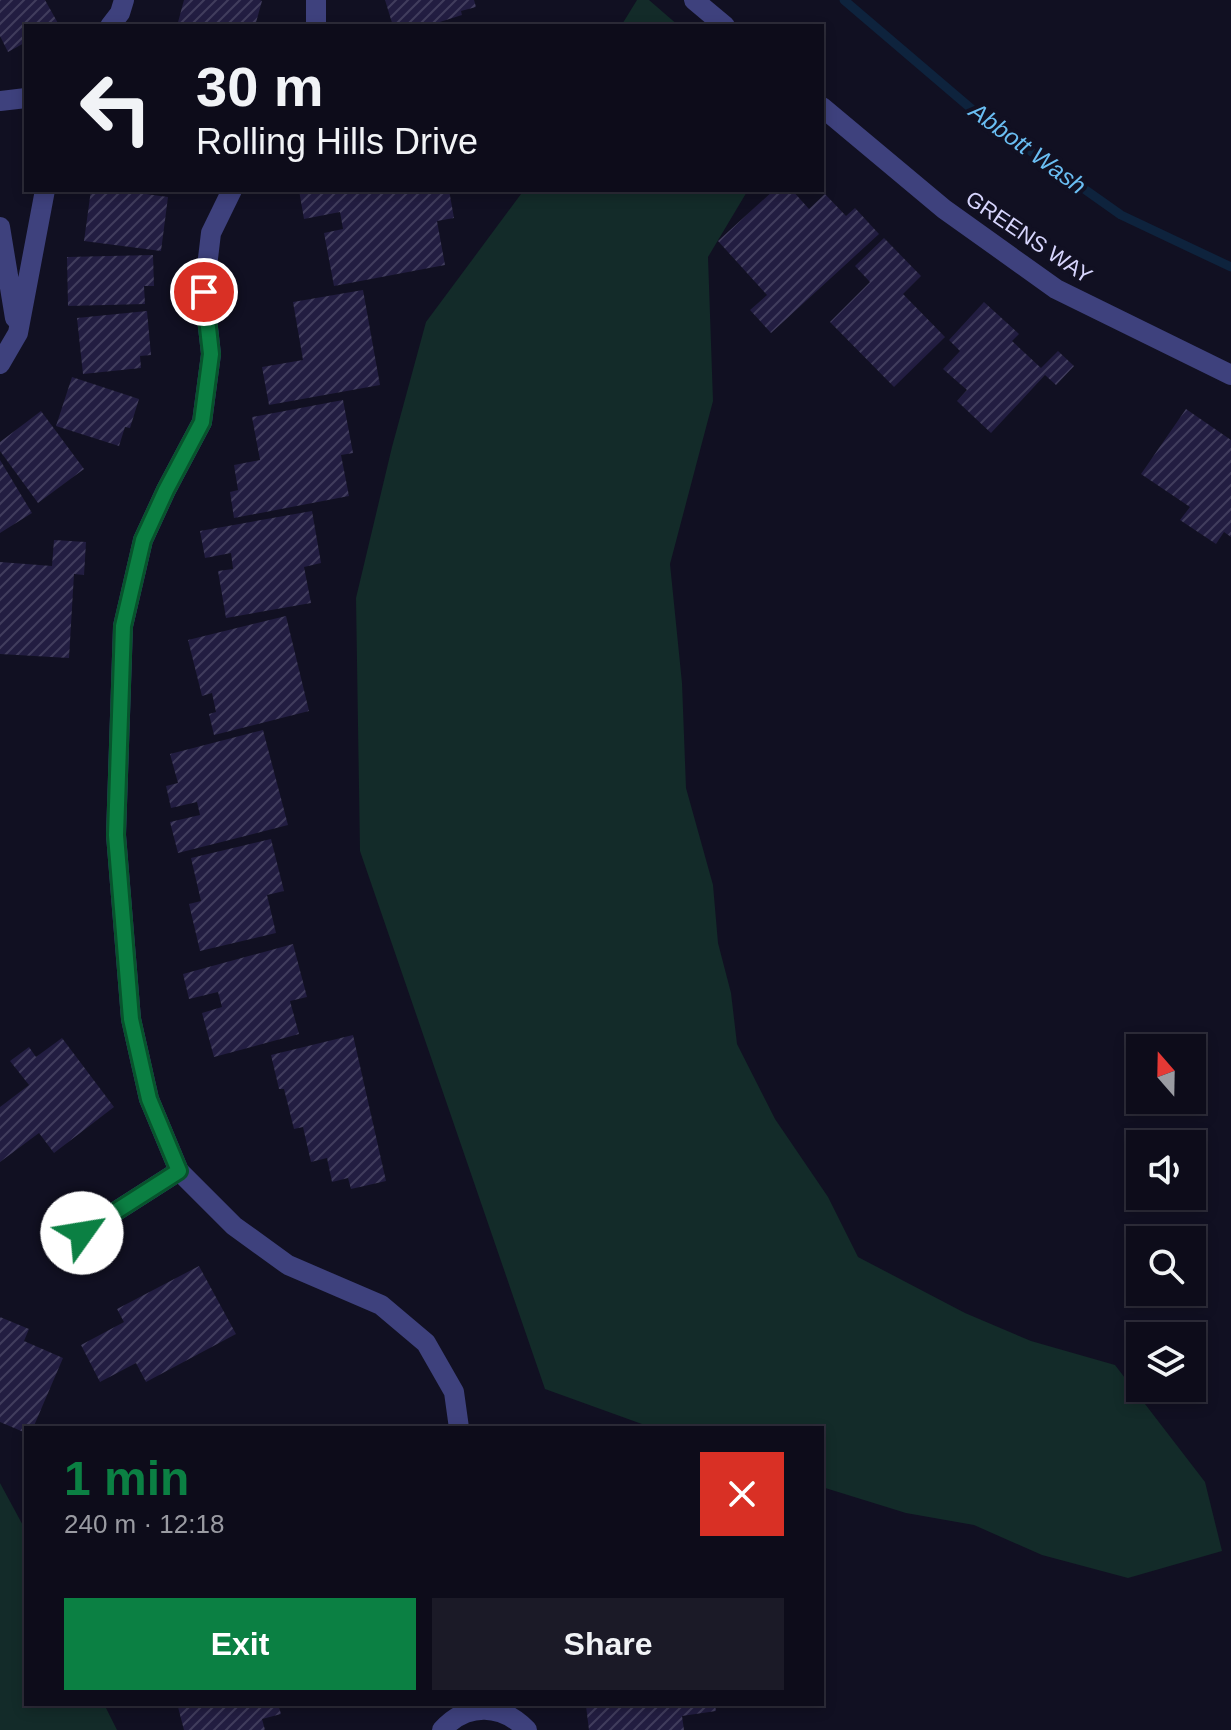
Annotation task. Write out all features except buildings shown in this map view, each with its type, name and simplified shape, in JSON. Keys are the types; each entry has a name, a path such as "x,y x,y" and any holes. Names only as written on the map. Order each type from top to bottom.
{"street":[{"path":"112,24 120,13 124,0"},
{"path":"316,0 316,24"},
{"path":"694,0 723,24"},
{"path":"0,101 24,98"},
{"name":"GREENS WAY","path":"824,109 944,209 1056,289 1231,375"},
{"path":"0,364 18,333 45,192"},
{"path":"231,192 211,233 204,292 211,354 202,422 143,540 123,626 116,835 131,1019 149,1099 179,1171 234,1226 288,1265 381,1305 426,1343 454,1392 459,1426"},
{"path":"0,227 18,333"},
{"path":"82,1233 179,1171"},
{"path":"442,1730 465,1708 502,1711 518,1720 527,1730"}],"green space":[{"path":"637,0 649,0 677,24 622,24"},
{"path":"523,192 747,192 708,257 713,401 670,564 682,683 686,788 713,885 718,943 731,993 737,1044 775,1119 828,1197 858,1257 965,1313 1031,1341 1115,1365 1126,1379 1126,1402 1143,1402 1205,1482 1222,1551 1128,1578 1042,1555 974,1525 906,1513 824,1488 824,1426 647,1426 545,1389 360,851 356,598 426,322"},
{"path":"0,1483 24,1527 24,1706 105,1706 117,1730 0,1730"}],"waterway":[{"name":"Abbott Wash","path":"844,0 974,111 1121,215 1231,267"}],"route":[{"path":"82,1233 179,1171 149,1099 131,1019 116,835 123,626 143,540 202,422 211,354 204,292"}]}
